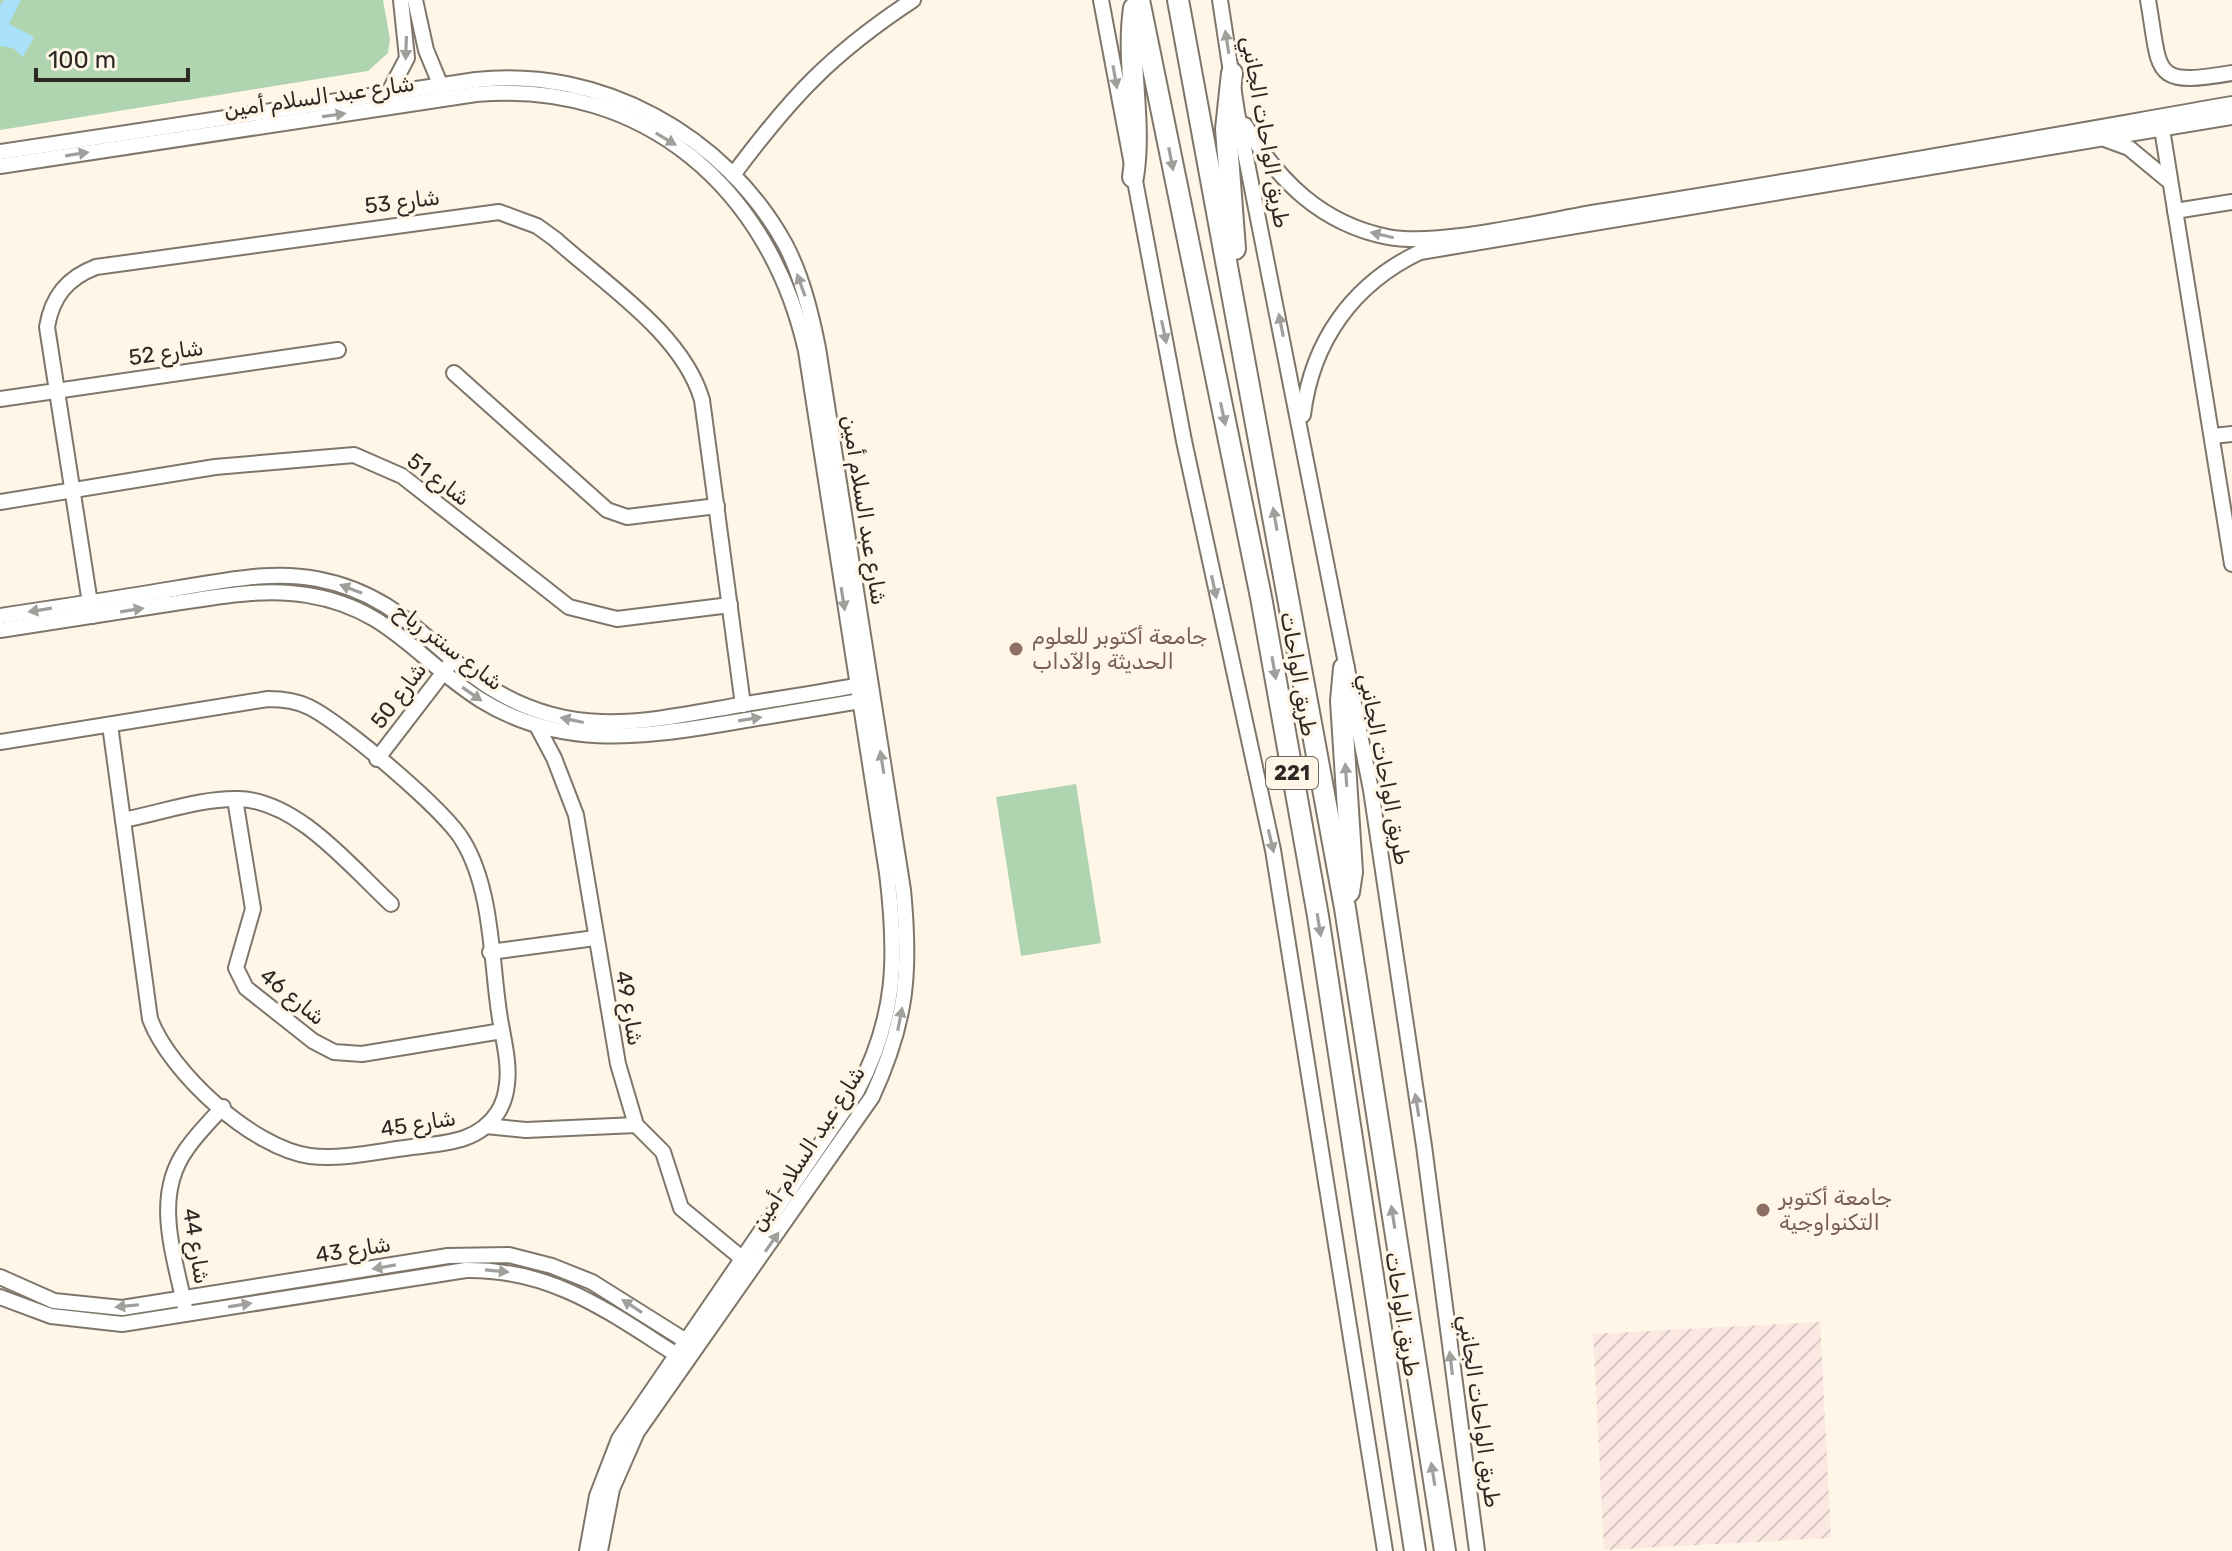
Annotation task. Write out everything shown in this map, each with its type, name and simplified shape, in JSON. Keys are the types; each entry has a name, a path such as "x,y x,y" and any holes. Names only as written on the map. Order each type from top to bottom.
{"highway":[{"path":"1133,177 1137,133 1131,38 1137,0"},
{"name":"طريق الواحات","path":"1137,0 1264,612 1318,916 1415,1551"},
{"name":"طريق الواحات","path":"1178,0 1345,908 1444,1550"},
{"path":"1232,73 1226,129 1235,231 1232,281"},
{"path":"1344,668 1341,701 1352,872 1345,908"}],"street":[{"path":"389,92 407,58 401,0"},
{"path":"415,0 426,50 444,92"},
{"path":"733,175 786,105 829,61 913,0"},
{"path":"1101,0 1215,595 1273,850 1385,1551"},
{"name":"طريق الواحات الجانبي","path":"1220,0 1237,112 1302,431 1344,668 1371,790 1424,1146 1477,1551"},
{"path":"2148,0 2159,61 2168,75 2186,81 2232,73"},
{"name":"شارع عبد السلام أمين","path":"0,152 444,92 501,77 579,85 628,104 669,125 707,151 733,175 786,246 806,296 863,684 907,931 905,988 895,1045 872,1097 692,1345 619,1439 597,1496 587,1551"},
{"name":"شارع عبد السلام أمين","path":"0,166 372,102 389,92 527,91 577,98 624,115 682,149 719,181 763,237 812,349"},
{"path":"1302,431 1305,396 1314,363 1339,316 1375,279 1420,252 1928,163 2232,104"},
{"path":"1237,112 1271,165 1312,204 1354,227 1417,240 2103,139 2232,117"},
{"path":"2162,129 2232,564"},
{"path":"2103,139 2129,148 2170,182"},
{"path":"2175,211 2232,202"},
{"name":"شارع 53","path":"91,609 47,327 49,314 62,289 84,272 225,248 499,212 537,226 555,239 681,354 702,400 743,705"},
{"name":"شارع 52","path":"0,399 338,350"},
{"path":"454,373 607,510 627,517 717,506"},
{"path":"2213,436 2232,434"},
{"name":"شارع 51","path":"0,502 215,467 354,455 402,476 569,607 617,619 730,605"},
{"name":"شارع سنتر رباح","path":"0,630 91,609 266,576 315,578 361,592 392,609 506,697 567,720 632,725 866,700"},
{"name":"شارع سنتر رباح","path":"0,616 265,592 308,595 349,606 378,620 405,637 444,671 497,709 537,726 577,736 619,738 712,718 743,705 863,684"},
{"name":"شارع 50","path":"377,759 454,659"},
{"name":"شارع 45","path":"0,742 110,725 283,699 311,708 377,759 436,809 464,842 479,883 508,1083 501,1106 486,1126 461,1141 333,1157 310,1156 266,1142 170,1060 150,1019 110,725"},
{"name":"شارع عبد السلام أمين","path":"692,1345 744,1260 857,1091 878,1048 890,1001 894,954 866,700"},
{"name":"شارع 49","path":"537,726 554,758 576,815 620,1076 636,1125 663,1152 681,1208 744,1260"},
{"path":"123,820 235,799 256,800 290,814 391,904"},
{"name":"شارع 46","path":"235,799 253,909 236,968 246,988 313,1041 345,1055 502,1031"},
{"path":"490,952 595,938"},
{"name":"شارع 44","path":"184,1306 168,1223 170,1184 186,1149 223,1107"},
{"path":"486,1126 526,1130 636,1125"},
{"name":"شارع 43","path":"0,1297 51,1316 98,1324 122,1324 184,1306 448,1256 498,1254 532,1260 572,1273 611,1293 692,1345"},
{"name":"شارع 43","path":"0,1277 33,1294 76,1305 122,1308 184,1306 466,1270 507,1272 548,1281 576,1293 682,1358"},
{"name":"شارع عبد السلام أمين","path":"600,1551 608,1504 623,1460 682,1358"}],"shaded area":[{"path":"1820,1322 1831,1538 1604,1550 1593,1334"}],"green space":[{"path":"0,0 383,0 390,39 388,53 368,71 0,130"},
{"path":"1076,784 1101,943 1021,956 996,797"}],"water":[{"path":"5,0 21,0 9,24 34,37 23,57 13,48 0,46 0,5"}],"place":[{"name":"جامعة أكتوبر للعلوم الحديثة والآداب","path":"1016,649"},
{"name":"جامعة أكتوبر التكنواوجية","path":"1763,1210"}]}
